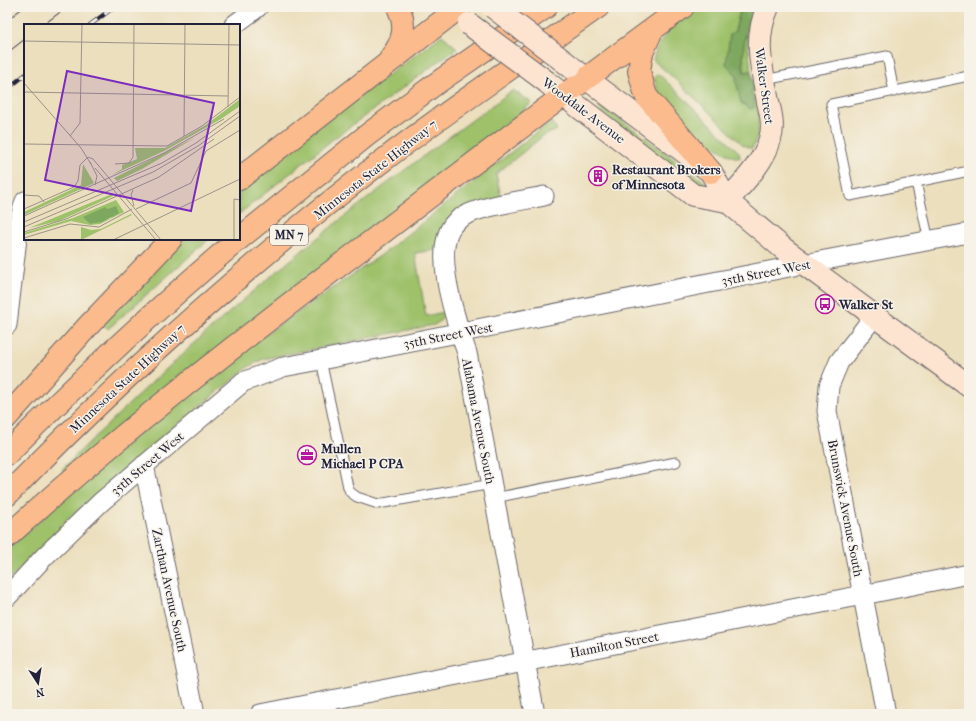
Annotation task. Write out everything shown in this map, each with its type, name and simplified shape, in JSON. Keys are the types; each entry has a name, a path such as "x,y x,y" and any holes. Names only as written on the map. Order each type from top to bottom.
{"highway":[{"path":"383,68 399,47 404,36 403,17 398,7"},
{"name":"MN 7","path":"240,238 366,136 434,85 546,7"},
{"name":"Minnesota State Highway 7","path":"7,495 121,382 251,266 385,159 598,7"},
{"path":"7,537 127,432 555,89 578,72 652,30 683,7"},
{"path":"240,178 457,13"},
{"path":"652,30 642,53 639,71 646,96 711,172"},
{"path":"7,417 88,326 170,240"},
{"name":"MN 7","path":"7,454 101,362 165,303 238,240"}],"street":[{"path":"235,24 258,7"},
{"name":"Wooddale Avenue","path":"493,7 711,172 727,201 784,249 969,386"},
{"name":"Walker Street","path":"727,201 752,172 770,139 772,122 758,38 761,21 768,7"},
{"name":"Wooddale Avenue","path":"457,13 693,195 727,201"},
{"name":"Alabama Avenue South","path":"535,714 466,353 445,265 444,249 447,233 458,220 472,212 544,196"},
{"path":"7,325 19,221 24,204"},
{"name":"35th Street West","path":"7,597 44,557 101,502 243,382 283,367 804,264 969,233"},
{"name":"Brunswick Avenue South","path":"875,315 839,362 829,386 827,411 886,714"},
{"name":"Zarthan Avenue South","path":"144,466 195,714"},
{"name":"Hamilton Street","path":"260,714 969,574"}],"lane":[{"path":"764,80 887,56 894,92"},
{"path":"969,76 831,104 850,196 969,171"},
{"path":"916,182 929,241"},
{"path":"321,360 348,487 350,492 357,498 378,504 493,491 676,462"}],"green space":[{"path":"691,7 741,7 735,31 730,34 730,47 741,103 754,100 751,93 754,87 758,111 758,126 752,149 743,145 676,80 653,60 655,52 663,38"},
{"path":"741,7 753,8 746,32 743,55 744,72 751,71 754,87 751,93 754,100 754,108 750,109 741,103 736,81 737,76 726,64 730,34 735,31"},
{"path":"747,34 751,71 744,73 743,42"},
{"path":"442,35 457,48 332,140 240,213 240,189 302,139"},
{"path":"657,74 661,76 739,152 740,158 731,156 709,143 675,114 658,92 654,77"},
{"path":"513,90 532,103 67,476 62,469 119,413 208,331 268,279 351,211"},
{"path":"601,105 714,189 711,192 680,168 655,157 598,108"},
{"path":"552,123 557,130 543,136 496,174 502,201 441,234 435,250 415,253 426,316 444,312 440,321 434,325 263,359 248,367 155,443 71,517 7,582 7,550 115,453 251,344 380,256 539,130"},
{"path":"182,240 208,240 108,329 101,322 158,262"}],"tram line":[{"path":"7,20 24,7"},
{"path":"44,24 67,7"},
{"path":"7,53 24,40"}],"railway":[{"path":"91,24 114,7"},
{"path":"7,89 24,76"}],"place":[{"name":"Restaurant Brokers of Minnesota","path":"598,176"},
{"name":"Walker St","path":"825,304"},
{"name":"Mullen Michael P CPA","path":"307,455"}]}
